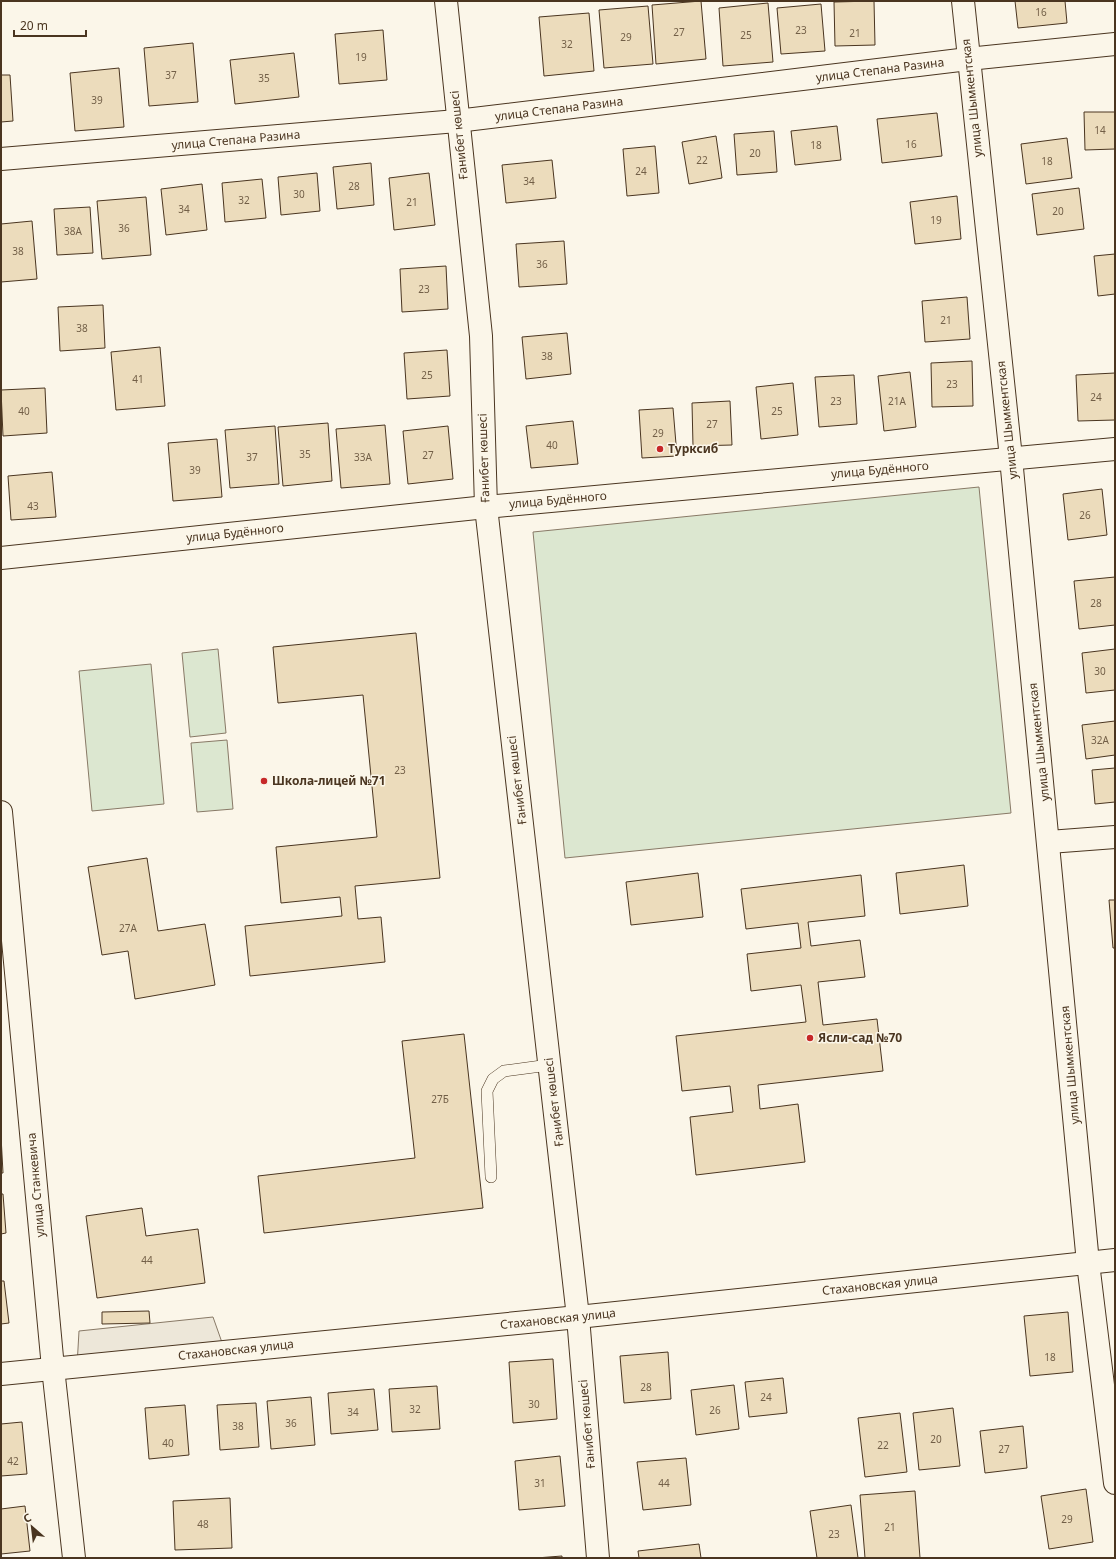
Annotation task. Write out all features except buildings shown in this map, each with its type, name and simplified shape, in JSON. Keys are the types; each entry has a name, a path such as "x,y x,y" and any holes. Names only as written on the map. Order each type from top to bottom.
{"street":[{"name":"Ғанибет көшесі","path":"446,1 480,336 486,506 578,1317 598,1558"},
{"name":"улица Шымкентская","path":"963,1 1011,458 1049,842 1088,1263 1115,1483"},
{"name":"улица Степана Разина","path":"1,159 457,121 968,59 1115,44"},
{"name":"улица Будённого","path":"1,558 486,506 1115,449"},
{"name":"улица Станкевича","path":"1,812 53,1368 74,1558"},
{"path":"1049,842 1115,837"},
{"name":"Стахановская улица","path":"1,1374 578,1317 1115,1260"}],"lane":[{"path":"491,1177 487,1091 493,1079 504,1071 549,1065"}],"green space":[{"path":"979,487 1011,813 565,858 533,532"},
{"path":"218,649 226,733 190,737 182,653"},
{"path":"151,664 164,804 92,811 79,671"},
{"path":"227,740 233,809 197,812 191,743"}],"shaded area":[{"path":"213,1317 225,1351 77,1366 79,1331"}],"place":[{"name":"Турксиб","path":"660,449"},
{"name":"Школа-лицей №71","path":"264,781"},
{"name":"Ясли-сад №70","path":"810,1038"}]}
